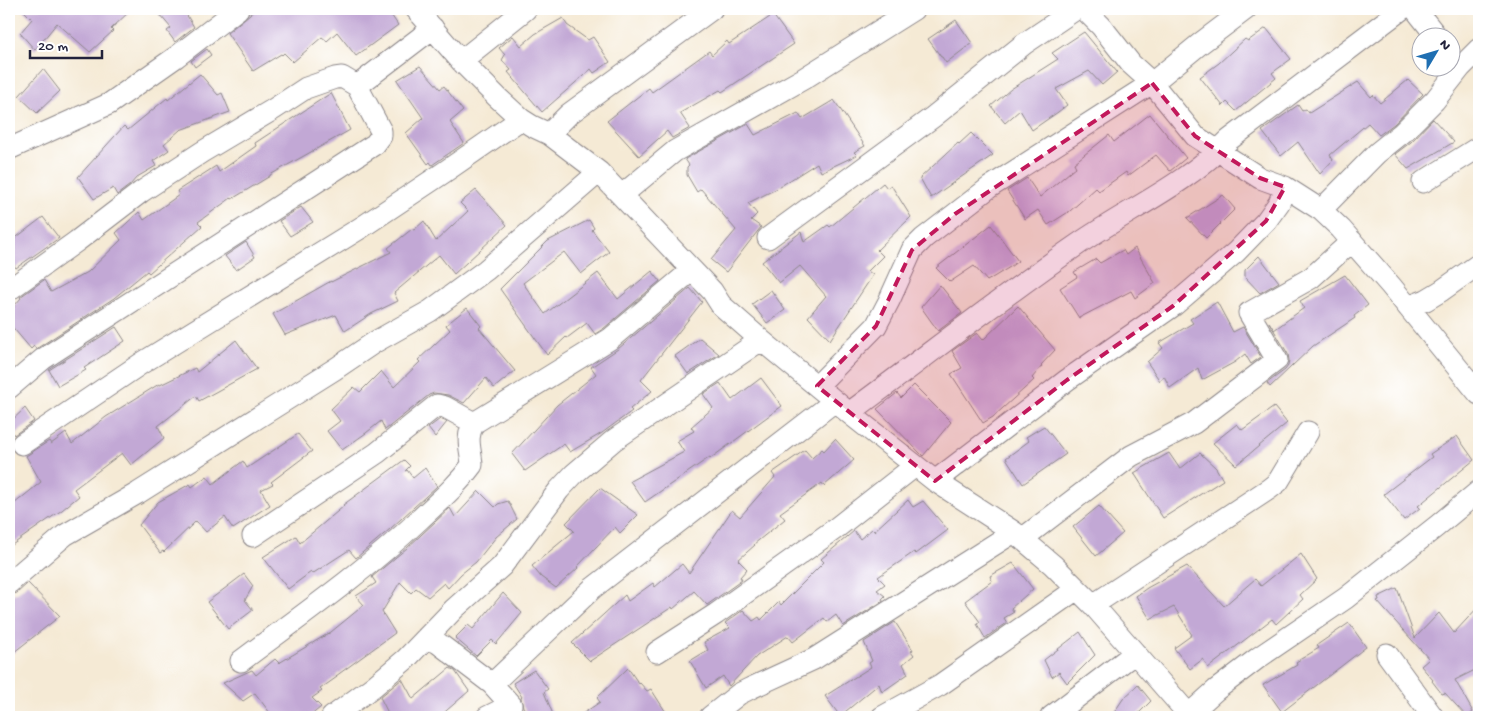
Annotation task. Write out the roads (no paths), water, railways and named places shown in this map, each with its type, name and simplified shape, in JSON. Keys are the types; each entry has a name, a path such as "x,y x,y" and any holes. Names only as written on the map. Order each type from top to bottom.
{"street":[{"path":"9,149 109,104 176,57 238,9"},
{"path":"416,9 461,61 497,97 521,118 549,134 599,172 712,291 721,305 761,340 915,466 1018,535 1053,565 1093,605 1190,717 1216,690 1258,658 1346,598 1479,491"},
{"path":"461,61 526,9"},
{"path":"549,134 568,114 712,9"},
{"path":"622,195 675,151 803,79 914,9"},
{"path":"768,238 933,117 1024,44 1076,9"},
{"path":"1084,9 1101,26 1131,64 1152,83 1195,136 1260,178 1285,188 1321,210 1352,241 1479,394"},
{"path":"817,386 876,326 912,250 924,238 990,187 1152,83 1246,9"},
{"path":"492,684 593,588 842,407 1078,244 1177,182 1228,140 1402,9"},
{"path":"1415,9 1430,28"},
{"path":"357,86 433,28"},
{"path":"1460,58 1479,49"},
{"path":"9,290 141,192 306,88 342,77 357,86 381,131 381,136 375,144 43,359 9,388"},
{"path":"1321,210 1377,153 1435,100 1447,78"},
{"path":"22,444 142,363 362,227 521,118"},
{"path":"1423,182 1479,146"},
{"path":"9,583 65,535 138,493 375,342 430,311 486,270 599,172"},
{"path":"935,481 1067,380 1173,306 1236,252 1266,221 1279,203 1285,188"},
{"path":"710,717 724,705 751,688 814,659 1018,535 1131,456 1194,423 1277,360 1249,313 1311,278 1352,241"},
{"path":"1408,307 1426,300 1441,291 1479,264"},
{"path":"241,661 360,572 396,542 459,482 472,465 472,451 468,441 474,423 610,339 692,270"},
{"path":"332,717 374,686 406,659 454,609 502,566 559,490 574,474 614,440 761,340"},
{"path":"253,536 377,453 437,405 446,407 474,423"},
{"path":"1093,605 1278,482 1308,432"},
{"path":"657,652 716,614 827,535 915,466"},
{"path":"882,717 940,685 1077,590"},
{"path":"427,637 438,643 492,684 514,711 487,717"},
{"path":"1051,717 1135,653"},
{"path":"1387,654 1433,717"}]}
